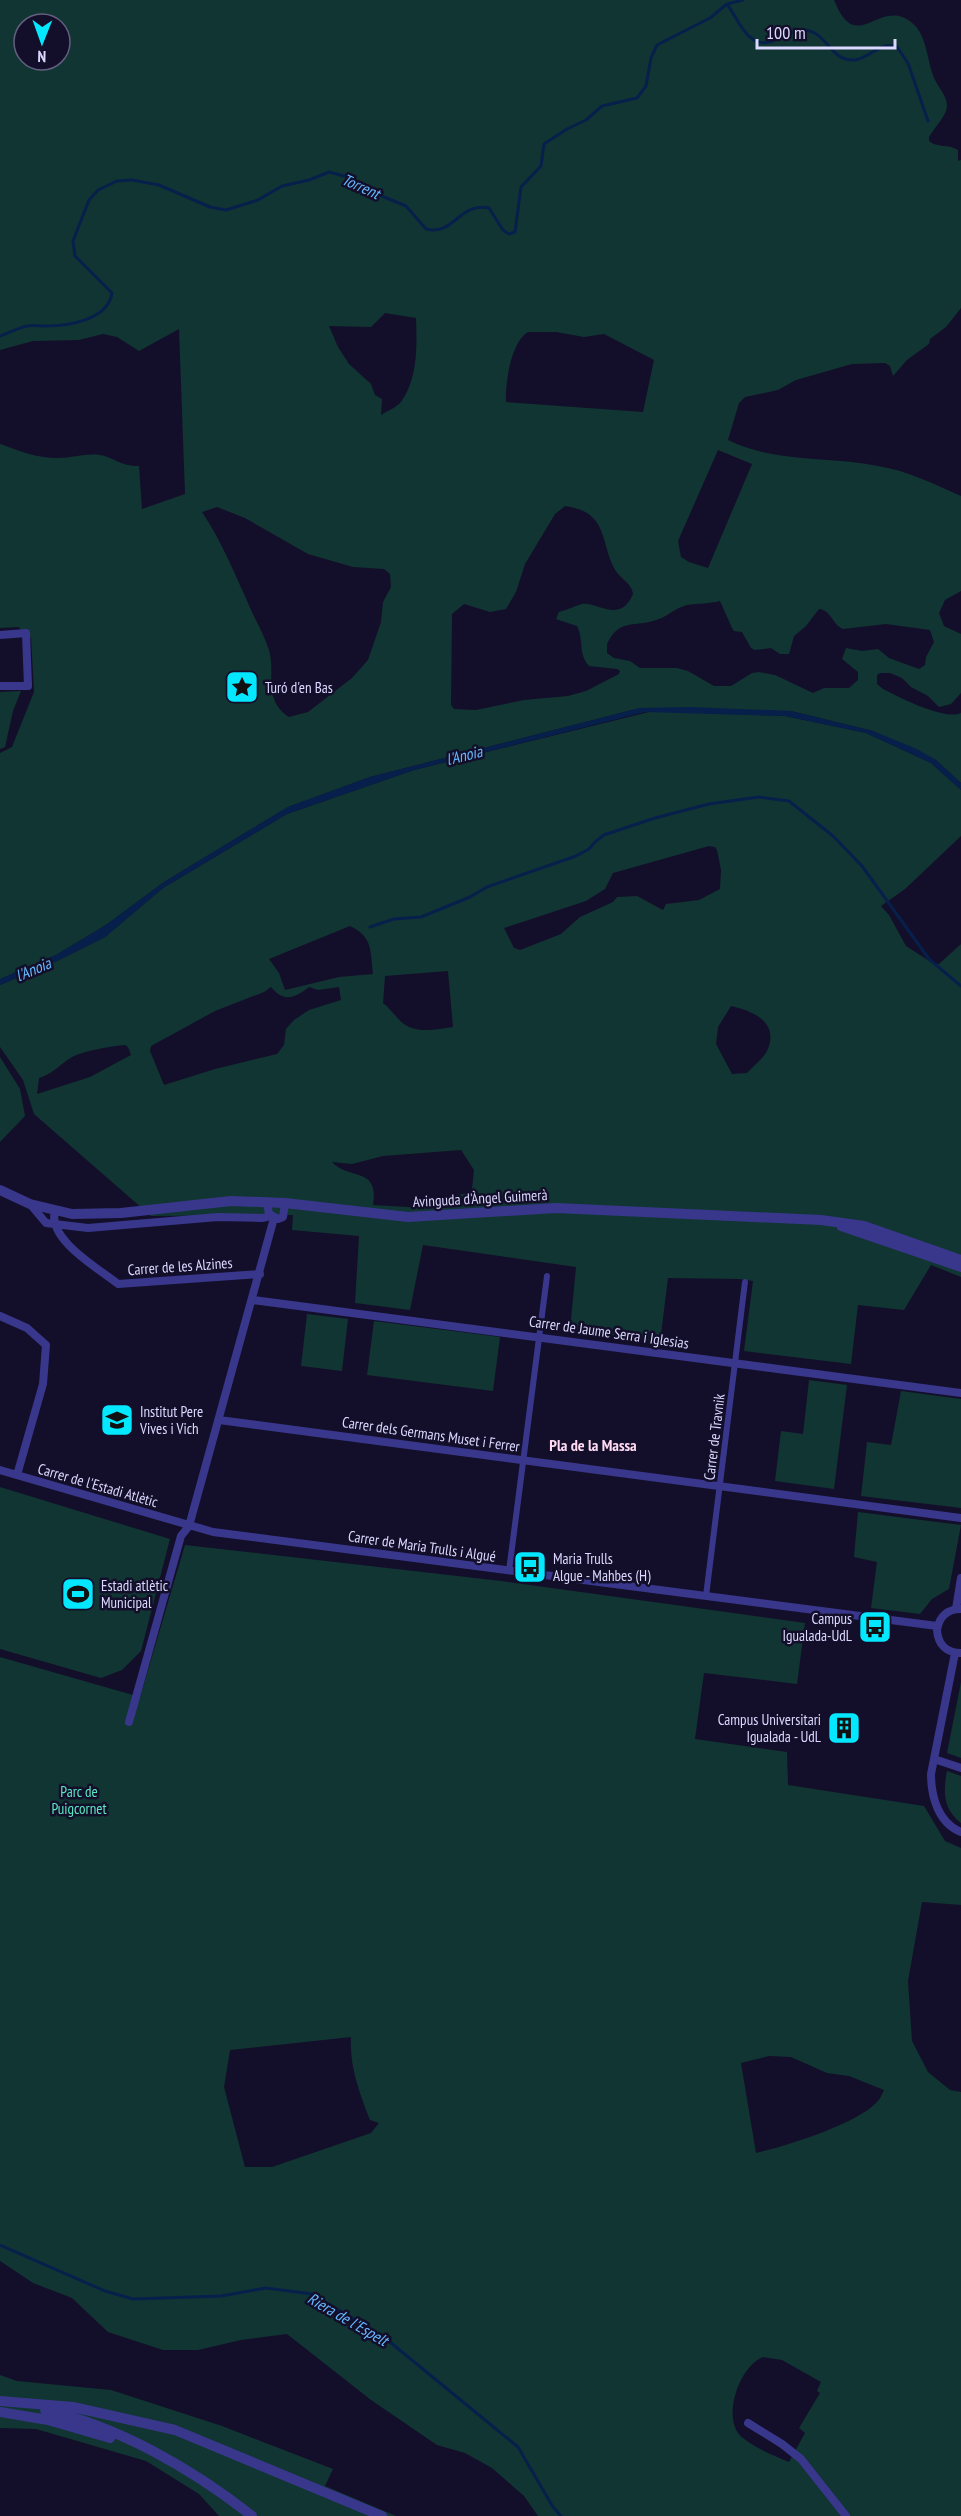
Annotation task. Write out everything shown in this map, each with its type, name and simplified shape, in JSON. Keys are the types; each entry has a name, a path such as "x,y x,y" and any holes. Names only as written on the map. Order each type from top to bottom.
{"street":[{"path":"0,635 26,633 28,686 0,686"},
{"name":"Avinguda d'Àngel Guimerà","path":"0,1190 30,1204 55,1211 90,1214 121,1213 231,1201 285,1203 408,1217 556,1208 821,1220 864,1226 961,1260"},
{"path":"129,1722 181,1536 189,1526 260,1274 272,1216 267,1202"},
{"path":"55,1211 54,1224 88,1228 218,1217 283,1217 285,1203"},
{"name":"Carrer de les Alzines","path":"30,1204 46,1223 54,1224 63,1241 117,1284 260,1274"},
{"path":"821,1220 923,1253 961,1268"},
{"path":"509,1571 547,1276"},
{"name":"Carrer de Travnik","path":"706,1596 745,1282"},
{"name":"Carrer de Jaume Serra i Iglesias","path":"253,1300 961,1393"},
{"path":"0,1316 27,1328 46,1345 43,1384 17,1475"},
{"name":"Carrer dels Germans Muset i Ferrer","path":"219,1420 961,1518"},
{"name":"Carrer de l'Estadi Atlètic","path":"0,1470 189,1526"},
{"name":"Carrer de Maria Trulls i Algué","path":"189,1526 224,1533 937,1626"},
{"path":"961,1578 958,1609 944,1615 937,1626 940,1643 946,1650 958,1653 934,1759 931,1788 938,1811 956,1830 961,1832"},
{"path":"934,1759 961,1768"},
{"path":"0,2403 76,2418 122,2436 204,2481 252,2516"},
{"path":"0,2403 73,2407 175,2430 382,2516"},
{"path":"0,2412 86,2430 149,2451"},
{"path":"748,2423 783,2444 801,2459 846,2516"}],"green space":[{"path":"0,0 834,0 842,15 857,26 883,17 902,17 911,22 922,36 935,80 947,102 945,113 929,137 929,141 958,150 958,161 961,160 961,308 946,327 930,339 929,344 907,360 893,376 890,366 885,363 852,364 796,380 778,390 745,397 739,403 728,440 782,456 889,468 921,478 961,496 961,591 945,600 939,613 944,626 961,634 961,693 951,704 939,707 928,696 911,687 902,678 890,673 877,675 877,684 922,707 944,714 961,713 961,783 936,760 873,731 791,711 640,708 370,777 288,807 164,882 106,925 56,955 0,979 0,753 12,747 34,692 31,638 18,627 0,628 0,444 42,457 100,455 127,465 139,466 142,509 185,494 179,329 139,351 117,337 103,334 79,340 33,341 0,350","holes":["385,313 416,318 416,350 411,383 401,402 381,415 382,399 375,395 371,384 349,364 338,347 329,326 371,327","528,332 556,332 584,337 604,334 654,360 643,412 506,402 510,364 522,337","718,450 752,464 708,568 681,557 678,541","565,506 589,514 600,529 614,568 632,590 633,594 622,608 608,610 582,604 559,612 556,619 577,626 583,657 589,666 617,669 620,671 619,674 586,691 568,696 524,700 476,710 454,709 451,705 452,614 464,604 490,612 506,609 516,592 525,564 555,514","217,507 245,518 308,554 353,567 384,569 390,574 391,587 383,602 381,622 368,660 352,678 308,712 289,717 275,702 271,686 271,659 267,644 227,556 202,512","720,601 734,631 742,632 751,648 755,650 771,648 780,654 789,654 794,636 806,626 819,609 826,612 843,629 886,624 930,630 934,642 926,657 925,665 919,669 889,658 878,649 862,651 846,648 842,659 858,672 858,680 849,688 824,688 813,693 775,675 759,672 752,673 731,686 714,686 688,671 677,668 640,668 630,661 614,658 607,653 607,644 621,627 658,620 687,605"]},
{"path":"21,691 13,711 5,747 0,749 0,692"},
{"path":"653,711 785,716 866,733 931,763 961,790 961,836 905,889 881,906 889,915 906,946 934,964 939,964 961,944 961,1277 931,1265 904,1310 858,1305 851,1364 744,1351 753,1281 739,1279 668,1278 660,1342 570,1330 576,1267 423,1245 410,1310 355,1303 359,1236 292,1230 293,1215 151,1216 34,1114 23,1080 0,1047 0,985 105,937 163,888 287,814 414,770","holes":["709,846 717,850 721,870 720,889 699,900 666,904 663,910 637,896 617,897 613,902 580,917 561,934 520,950 514,948 504,928 586,901 605,889 613,873","350,926 363,935 369,945 373,974 339,977 285,990 279,973 269,959","448,971 453,1027 428,1030 409,1027 383,1003 385,976","271,987 284,997 294,996 309,987 318,990 339,987 341,1000 309,1010 294,1020 286,1029 284,1045 277,1054 215,1069 164,1085 150,1051 151,1046 215,1011 264,992","731,1006 756,1015 767,1026 770,1033 767,1051 747,1073 732,1074 716,1044 718,1027","125,1045 131,1055 90,1077 37,1094 39,1078 72,1057 112,1046","461,1150 474,1170 472,1189 464,1194 447,1196 446,1207 373,1205 372,1184 367,1179 339,1168 332,1162 352,1164 383,1156"]},
{"path":"0,1057 20,1089 25,1116 0,1142"},
{"path":"307,1314 348,1319 342,1371 301,1366"},
{"path":"374,1321 500,1337 493,1391 367,1375"},
{"path":"809,1380 847,1385 834,1489 775,1481 781,1431 803,1434"},
{"path":"901,1391 961,1399 961,1508 861,1496 867,1442 891,1445"},
{"name":"Estadi atlètic Municipal","path":"0,1487 170,1539 141,1651 122,1670 101,1678 0,1649"},
{"path":"858,1512 961,1525 949,1589 932,1599 920,1614 871,1608 877,1562 854,1557"},
{"name":"Parc de Puigcornet","path":"185,1545 501,1581 805,1623 797,1684 704,1673 695,1739 787,1752 788,1785 924,1806 945,1841 961,1848 961,1905 922,1902 908,1981 912,2041 928,2072 950,2090 961,2092 961,2516 538,2516 524,2496 492,2468 465,2453 437,2445 371,2400 287,2334 241,2340 198,2350 163,2350 108,2332 72,2298 33,2283 0,2261 0,1657 140,1697","holes":["351,2037 353,2069 359,2090 370,2120 379,2123 371,2133 272,2167 245,2167 224,2087 230,2050","769,2056 791,2057 827,2073 849,2076 884,2090 877,2102 867,2110 838,2126 802,2140 756,2153 741,2063","763,2357 782,2360 821,2382 817,2391 820,2393 799,2428 805,2433 789,2462 753,2445 736,2430 733,2419 735,2394 740,2382 754,2362"]},
{"path":"961,1682 961,1758 947,1753"},
{"path":"947,1771 961,1776 961,1823 951,1812 946,1800"},
{"path":"0,2375 17,2381 111,2390 222,2426 333,2469 325,2486 396,2516 219,2516 199,2494 146,2461 36,2429 0,2428"}],"water":[{"name":"l'Anoia","path":"690,707 791,711 873,731 917,749 936,760 961,783 961,790 931,763 866,733 785,716 645,712 414,770 287,814 163,888 105,937 0,985 0,979 56,955 106,925 164,882 288,807 370,777 640,708"}],"waterway":[{"name":"Torrent","path":"0,336 27,326 75,323 86,320 103,310 112,293 75,256 73,241 89,200 98,190 117,181 132,180 159,185 210,207 226,210 258,200 282,186 309,180 329,172 348,177 372,192 406,206 426,229 444,228 463,214 479,207 489,208 503,230 509,234 515,232 521,187 541,166 544,144 586,120 602,106 637,98 646,86 651,58 657,45 710,18 727,4 743,0"},
{"path":"727,4 747,34 762,43 774,41 792,32 805,30 819,36 834,52 846,59 859,59 886,46 897,47 908,63 928,121"},
{"path":"370,927 394,919 421,917 470,897 487,887 576,856 589,849 604,835 655,818 709,804 759,797 789,801 833,836 862,866 929,959 961,986"},
{"name":"Riera de l'Espelt","path":"0,2245 105,2291 133,2299 221,2296 266,2288 312,2294 385,2338 518,2447 553,2507 561,2516"}],"place":[{"name":"Turó d'en Bas","path":"242,687"},
{"name":"Institut Pere Vives i Vich","path":"117,1420"},
{"name":"Maria Trulls Algue - Mahbes (H)","path":"530,1567"},
{"name":"Estadi atlètic Municipal","path":"78,1594"},
{"name":"Campus Igualada-UdL","path":"875,1627"},
{"name":"Campus Universitari Igualada - UdL","path":"844,1728"}],"district":[{"name":"Pla de la Massa","path":"593,1445"}]}
